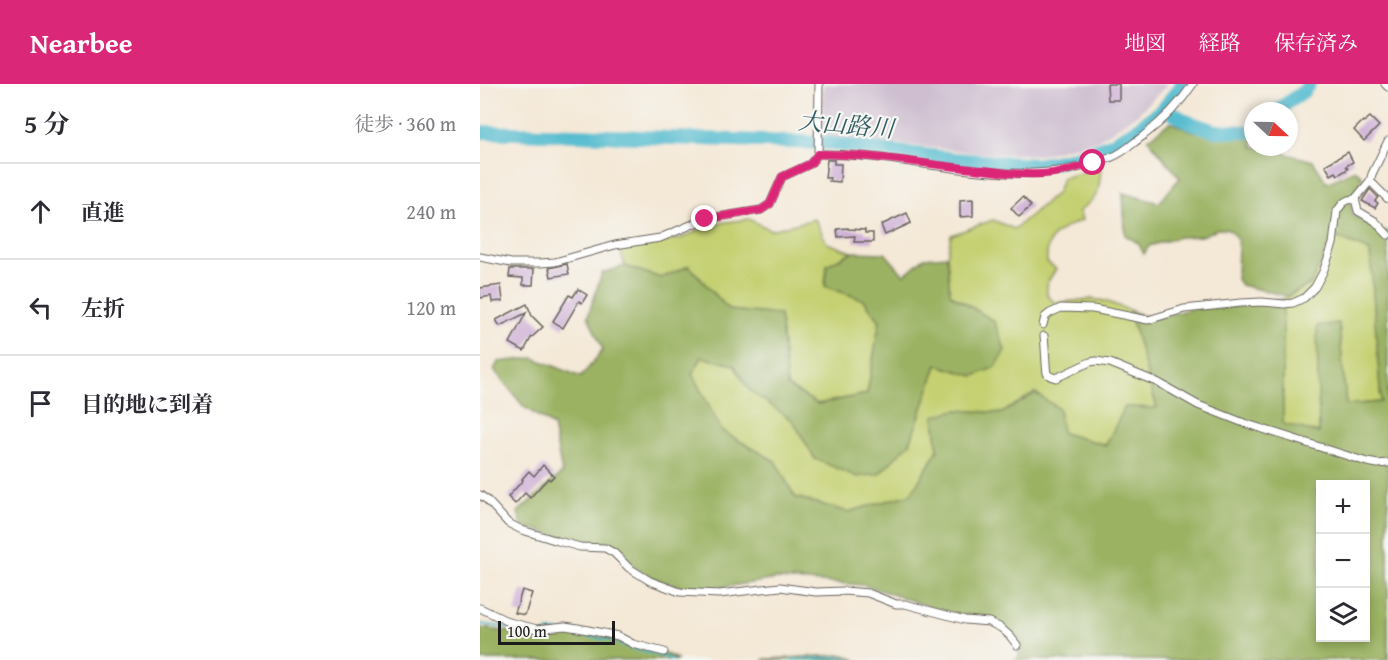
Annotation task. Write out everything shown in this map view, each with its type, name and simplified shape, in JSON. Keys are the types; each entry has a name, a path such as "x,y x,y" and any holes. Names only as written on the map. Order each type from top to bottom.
{"street":[{"path":"480,257 511,262 555,262 615,245 660,238 705,219 761,210 770,204 782,177 810,164 818,152 819,84"},
{"path":"818,152 1028,174 1070,170 1114,156 1130,146 1166,117 1193,84"},
{"path":"1043,325 1045,317 1061,308 1093,309 1148,320 1184,309 1262,302 1284,304 1304,298 1315,287 1323,272 1333,244 1337,211 1343,203 1355,199 1370,181 1388,141"},
{"path":"1370,181 1388,199"},
{"path":"1355,199 1358,211 1376,221 1388,235"},
{"path":"1044,336 1046,371 1052,377 1056,378 1096,360 1110,363 1159,383 1198,405 1244,423 1367,462 1388,463"},
{"path":"480,495 508,523 522,530 580,546 604,548 650,581 680,592 719,594 780,587 816,592 868,593 896,604 905,604 965,620 989,622 1010,636 1017,645"},
{"path":"480,608 509,622 537,629 565,626 578,628 618,636 633,644 664,652"}],"shaded area":[{"path":"823,84 1168,84 1138,114 1096,141 1041,155 979,153 822,135"}],"green space":[{"path":"1170,122 1193,131 1244,137 1244,156 1294,156 1313,161 1327,183 1355,170 1363,177 1350,199 1353,216 1383,231 1388,231 1388,660 1016,660 1019,656 1020,639 997,621 950,613 864,585 777,579 717,588 681,587 653,578 631,565 609,544 568,539 522,526 518,512 562,473 553,426 524,407 494,370 498,362 534,358 581,377 603,350 588,316 602,273 625,266 661,278 689,266 729,310 780,315 787,386 818,404 867,394 880,321 864,300 825,286 827,265 852,252 885,253 904,275 924,258 947,256 950,294 994,321 1005,350 996,367 974,376 937,365 910,443 879,474 857,477 815,459 793,421 749,390 734,365 702,357 692,374 722,431 775,461 795,497 848,512 911,494 938,450 934,416 956,410 1002,413 1035,393 1059,409 1062,433 1106,445 1125,407 1157,408 1129,310 1152,319 1194,308 1235,306 1283,299 1283,424 1319,433 1317,326 1339,323 1346,405 1381,402 1370,251 1333,236 1311,284 1287,296 1241,285 1237,279 1238,241 1227,229 1217,229 1202,236 1179,237 1149,246 1144,254 1138,243 1125,235 1123,193 1159,203 1180,178 1148,139"},
{"path":"1101,167 1100,183 1095,197 1079,211 1082,220 1061,230 1051,239 1047,262 1056,269 1047,283 1047,295 1055,303 1092,299 1129,310 1157,408 1125,407 1106,445 1062,433 1059,409 1035,393 1002,413 956,410 934,417 938,450 911,494 848,512 795,497 775,461 722,431 692,374 702,357 734,365 749,390 793,420 815,459 910,443 937,365 974,376 994,321 950,294 947,256 951,235 993,220 1014,229 1057,193 1062,178"},
{"path":"749,219 771,230 815,219 827,243 852,252 827,265 825,286 864,300 880,321 867,394 818,404 787,386 780,316 729,310 689,266 661,278 625,266 620,250 682,238 712,224"},
{"path":"1332,236 1370,251 1381,402 1346,405 1339,323 1318,326 1319,433 1283,424 1283,299 1311,284"},
{"path":"480,628 534,635 567,631 616,639 631,646 668,655 678,660 480,660"},
{"path":"844,655 857,660 763,660 766,659"}],"building":[{"path":"1107,84 1119,84 1119,100 1108,100"},
{"path":"1370,117 1379,126 1364,141 1354,130"},
{"path":"1348,152 1353,162 1346,166 1348,169 1338,175 1336,172 1331,175 1325,165"},
{"path":"827,160 834,160 834,164 841,164 840,182 829,181 830,178 825,178"},
{"path":"1370,189 1378,197 1375,201 1378,203 1375,208 1362,201"},
{"path":"1023,197 1031,206 1019,217 1011,208"},
{"path":"973,199 973,216 960,217 960,200"},
{"path":"907,213 911,223 885,235 881,225"},
{"path":"848,228 873,233 873,242 854,242 855,236 838,237 837,229"},
{"path":"567,264 569,274 551,277 549,268"},
{"path":"510,269 534,269 533,285 523,285 523,278 509,277"},
{"path":"501,285 503,301 492,302 491,296 480,298 480,288"},
{"path":"578,289 587,295 582,303 579,301 563,328 553,321 569,295 573,297"},
{"path":"527,304 532,316 543,327 531,338 524,351 510,343 526,313 500,326 496,320"},
{"path":"543,465 554,476 550,480 548,478 530,498 525,493 515,504 508,497 529,471 534,476"},
{"path":"522,590 532,593 525,615 515,613"}],"waterway":[{"name":"大山路川","path":"480,132 827,143 954,159 1035,165 1062,161 1113,143 1164,108 1182,84"},
{"path":"1289,102 1304,91 1309,84"},
{"path":"1164,108 1186,121 1215,131 1244,132"},
{"path":"480,624 533,631"},
{"path":"547,631 614,641 631,649 672,660"},
{"path":"791,660 842,657 850,660"}],"route":[{"path":"705,219 761,210 770,204 782,177 810,164 818,154 1028,174 1070,170 1093,163"}]}
